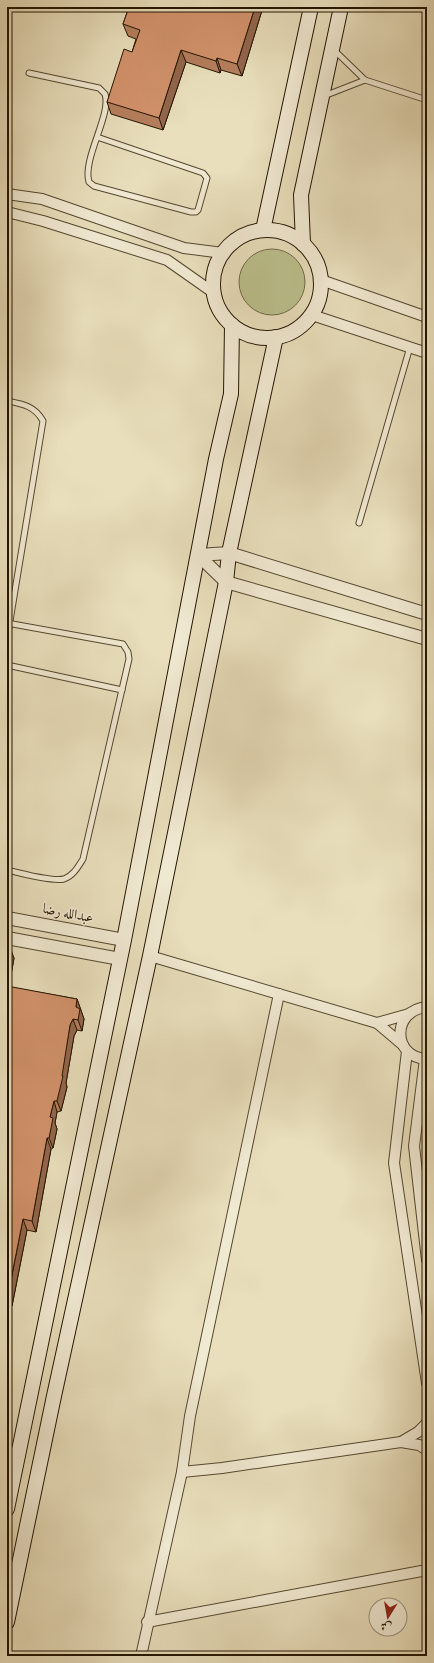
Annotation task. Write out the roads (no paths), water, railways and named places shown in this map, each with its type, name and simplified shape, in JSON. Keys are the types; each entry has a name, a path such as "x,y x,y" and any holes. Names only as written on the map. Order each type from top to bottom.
{"main road":[{"path":"262,230 311,7"},
{"path":"303,244 301,195 341,7"},
{"path":"262,230 277,231 291,236 303,244 312,254 319,267 321,280 320,298 312,315 296,329 276,337 260,337 246,333 232,325 221,310 214,292 214,279 217,266 223,253 234,242 247,234 262,230"},
{"path":"7,1509 13,1453 31,1391 124,940 216,459 231,394 232,325"},
{"path":"7,1622 54,1396 150,956 226,582 229,554 276,337"},
{"path":"31,1391 54,1396"}],"street":[{"path":"7,194 42,199 184,248 223,253"},
{"path":"7,212 43,220 167,260 214,292"},
{"path":"321,280 427,317"},
{"path":"312,315 427,353"},
{"path":"198,555 229,554 427,614"},
{"path":"198,555 226,582 427,639"},
{"name":"عبدالله رضا","path":"7,918 124,940"},
{"path":"7,938 120,959"},
{"path":"150,956 377,1023 412,1055 426,1059 414,1146 427,1260"},
{"path":"141,1656 147,1622 182,1472 190,1416 280,994"},
{"path":"377,1023 427,1007"},
{"path":"408,1014 405,1017 400,1032 405,1048 394,1163 427,1382"},
{"path":"401,1442 418,1432 427,1423"},
{"path":"182,1472 215,1469 401,1442 420,1445 427,1450"},
{"path":"147,1622 427,1570"}],"lane":[{"path":"332,48 365,80 427,100"},
{"path":"29,73 99,88 104,91 107,97 106,105 97,137 89,166 89,182 94,186 191,212 196,212 198,210 207,178 203,173 97,137"},
{"path":"322,97 365,80"},
{"path":"359,523 410,347"},
{"path":"7,401 28,405 39,413 43,421 7,639"},
{"path":"7,870 54,879 64,879 76,871 83,859 129,659 128,652 123,644 9,623"},
{"path":"7,665 122,690"}]}
